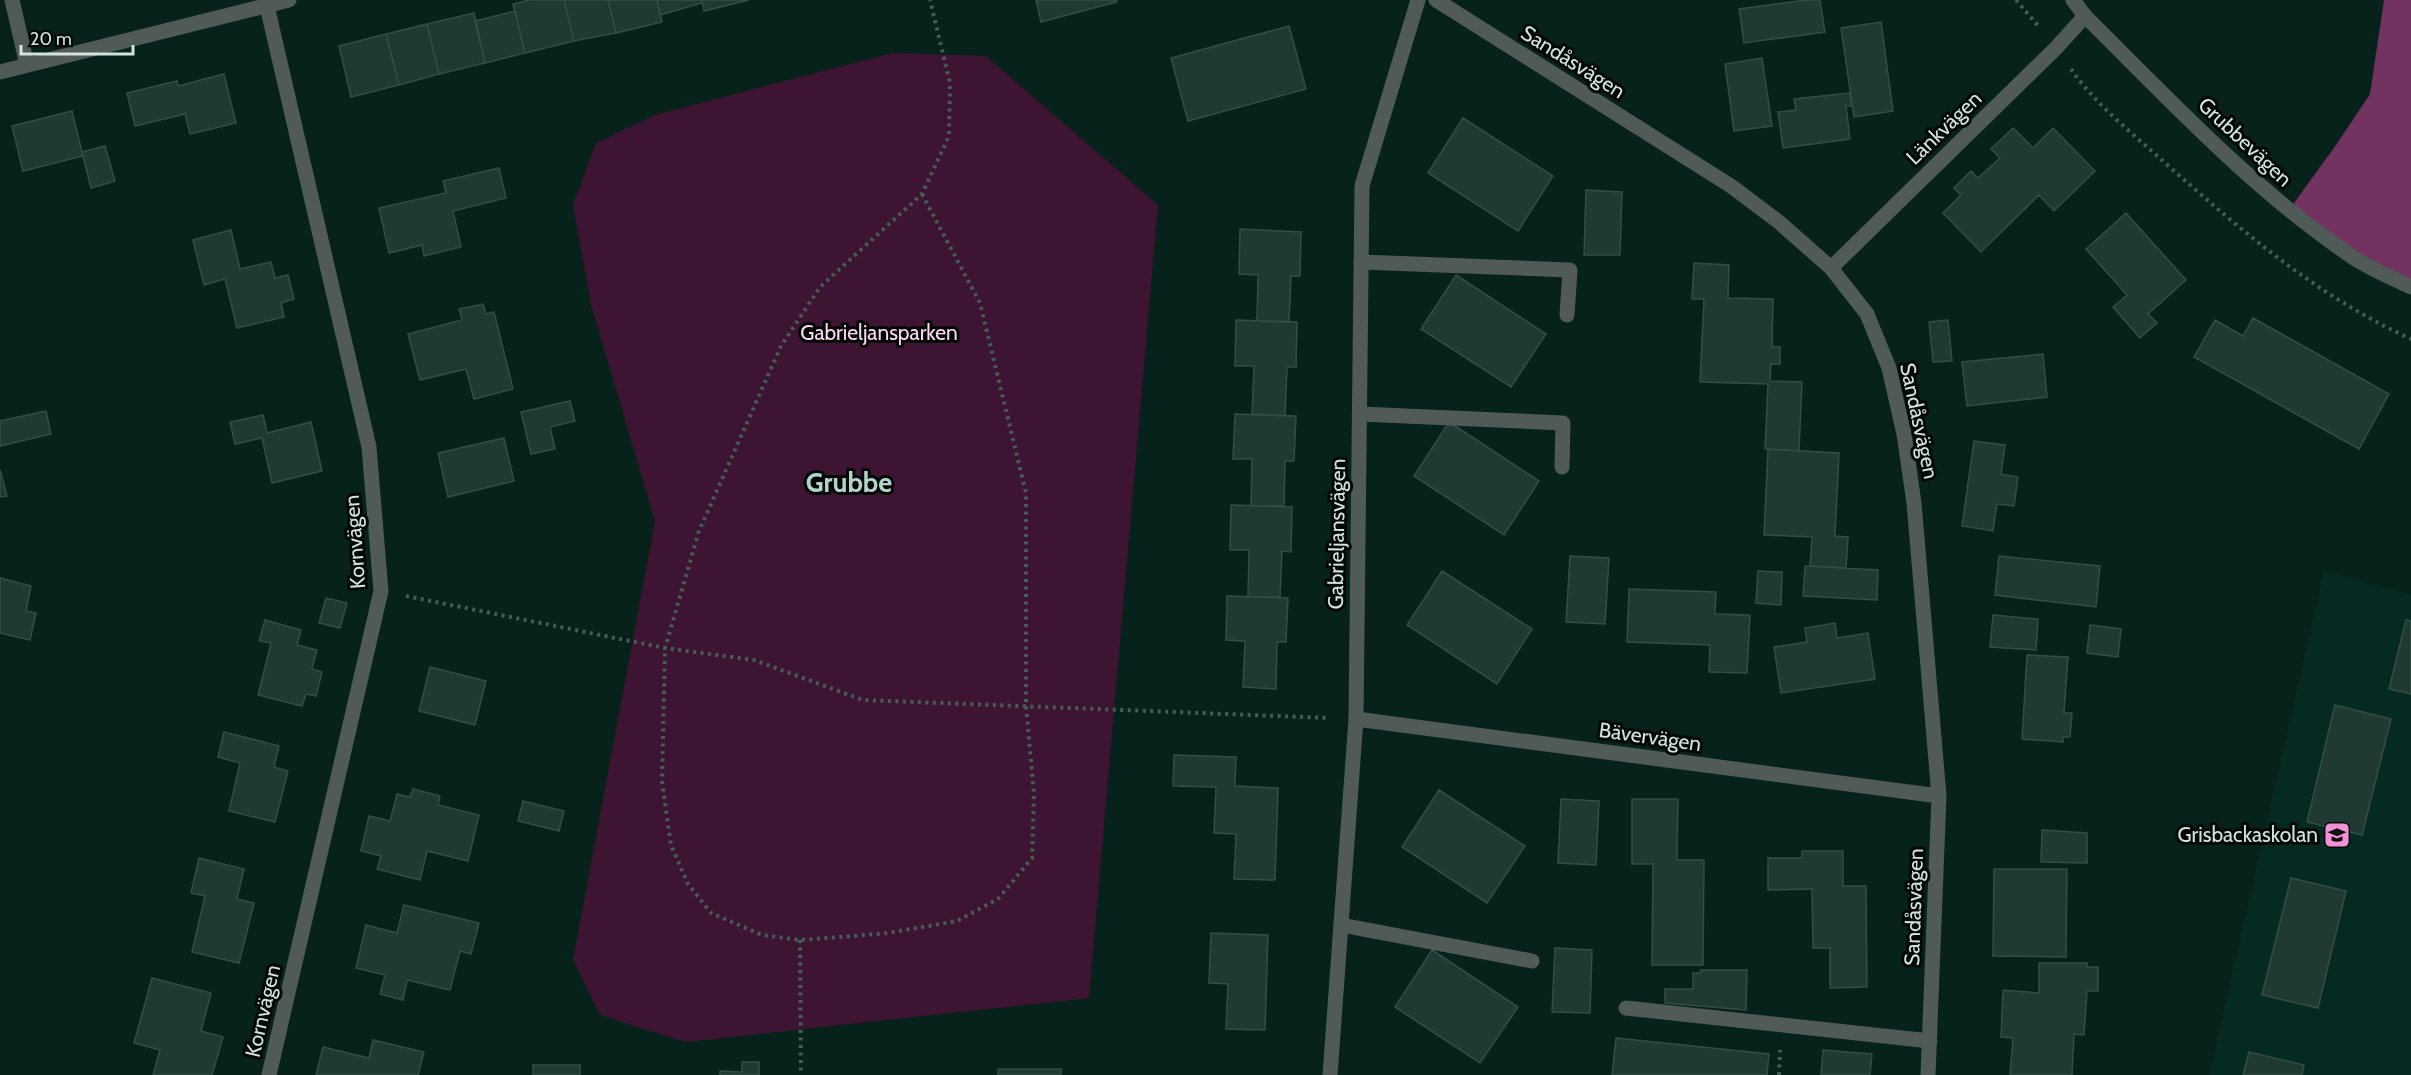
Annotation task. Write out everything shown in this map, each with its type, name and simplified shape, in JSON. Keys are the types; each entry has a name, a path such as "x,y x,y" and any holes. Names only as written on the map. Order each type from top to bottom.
{"street":[{"path":"12,0 27,65"},
{"path":"0,72 289,0"},
{"name":"Gabrieljansvägen","path":"1330,1075 1356,718 1362,186 1418,0"},
{"name":"Sandåsvägen","path":"1436,0 1731,186 1779,222 1832,268 1867,314 1889,368 1904,434 1914,503 1939,796 1928,1075"},
{"name":"Grubbevägen","path":"2073,0 2085,16 2248,177 2356,259 2411,287"},
{"name":"Kornvägen","path":"267,6 369,447 381,591 269,1075"},
{"name":"Länkvägen","path":"1832,268 2056,48 2085,16"},
{"path":"1361,262 1570,270 1567,315"},
{"path":"1360,414 1563,423 1562,467"},
{"name":"Bävervägen","path":"1356,718 1939,796"},
{"path":"1341,925 1532,961"},
{"path":"1626,1008 1930,1041"}],"path":[{"path":"922,194 980,303 1026,493 1026,706 1034,794 1032,858 998,899 957,921 888,933 800,940 762,934 711,913 688,884 671,845 662,782 665,648 699,531 781,346 820,287 922,194 949,136 950,83 930,0"},
{"path":"2016,0 2056,48 2074,74 2116,118 2249,237 2319,287 2378,324 2411,339"},
{"path":"381,591 665,648 754,660 863,700 1356,718"},
{"path":"800,940 801,1075"}],"shaded area":[{"path":"2384,0 2411,0 2411,287 2289,210 2370,94"},
{"name":"Grisbackaskolan","path":"2324,571 2411,595 2411,1075 2209,1075"}],"green space":[{"name":"Gabrieljansparken","path":"892,53 986,56 1158,205 1089,998 685,1042 600,1015 573,960 655,521 591,305 573,205 596,143 655,115"}],"building":[{"path":"529,0 564,0 574,41 525,53 513,4"},
{"path":"564,0 608,0 616,33 574,41"},
{"path":"608,0 657,0 662,22 616,33"},
{"path":"657,0 702,0 702,3 660,15"},
{"path":"702,0 749,0 704,11"},
{"path":"1036,0 1117,0 1117,2 1041,22"},
{"path":"1820,0 1825,32 1744,43 1739,9"},
{"path":"515,11 525,53 485,63 475,21"},
{"path":"474,13 485,63 439,74 427,24"},
{"path":"1881,22 1893,111 1854,117 1841,28"},
{"path":"427,24 439,74 399,85 386,34"},
{"path":"1289,26 1306,89 1188,121 1171,58"},
{"path":"386,34 399,85 351,97 339,46"},
{"path":"1762,58 1772,126 1734,131 1725,64"},
{"path":"224,74 236,123 190,134 185,114 135,126 127,93 177,81 178,86"},
{"path":"1850,93 1852,106 1846,106 1850,139 1783,148 1778,112 1796,110 1794,99"},
{"path":"72,111 83,156 23,171 12,126"},
{"path":"1463,118 1553,176 1518,231 1428,173"},
{"path":"2013,128 2033,148 2053,128 2095,171 2054,211 2039,195 1981,252 1943,213 1961,195 1954,188 1971,171 1978,178 2000,158 1991,149"},
{"path":"105,146 115,181 91,188 82,152"},
{"path":"499,168 506,198 453,211 461,247 424,256 422,245 389,253 379,208 446,193 443,181"},
{"path":"1586,190 1622,192 1620,255 1584,255"},
{"path":"2126,213 2186,280 2148,314 2157,323 2140,338 2113,307 2127,295 2086,249"},
{"path":"1240,229 1301,232 1300,276 1291,276 1289,322 1257,321 1258,275 1239,274"},
{"path":"231,230 240,269 271,262 275,278 288,275 294,299 281,303 284,317 237,328 225,279 204,285 193,240"},
{"path":"1694,263 1729,265 1728,298 1773,299 1772,347 1780,347 1780,364 1771,364 1770,381 1802,382 1799,451 1765,449 1768,384 1700,382 1704,299 1692,299"},
{"path":"1456,275 1546,334 1511,387 1421,329"},
{"path":"483,304 486,314 494,312 513,389 474,399 466,369 420,380 408,334 462,320 459,309"},
{"path":"2253,318 2389,394 2359,449 2194,357 2215,320 2243,336"},
{"path":"1236,320 1297,322 1296,367 1287,367 1285,416 1252,414 1254,366 1235,366"},
{"path":"1948,320 1952,361 1933,362 1929,322"},
{"path":"2043,354 2047,397 1967,406 1962,362"},
{"path":"570,401 575,421 550,427 555,449 531,454 521,412"},
{"path":"46,411 51,434 0,446 0,421"},
{"path":"1235,414 1296,416 1294,461 1285,461 1284,506 1251,506 1252,459 1233,459"},
{"path":"263,415 267,433 311,422 322,471 272,483 262,438 235,444 230,422"},
{"path":"1449,422 1539,481 1504,535 1414,476"},
{"path":"504,438 514,481 448,497 438,453"},
{"path":"1974,441 2005,445 2001,474 2018,477 2014,506 1997,504 1993,531 1962,526"},
{"path":"1768,449 1839,453 1835,536 1848,537 1846,568 1810,566 1812,537 1764,535"},
{"path":"0,470 7,496 0,497"},
{"path":"1231,505 1292,507 1291,552 1282,551 1280,597 1248,597 1249,550 1230,550"},
{"path":"1570,556 1609,558 1605,624 1566,622"},
{"path":"1999,556 2100,566 2096,607 1995,595"},
{"path":"1805,566 1878,570 1877,600 1803,596"},
{"path":"1442,571 1532,629 1497,684 1407,625"},
{"path":"1758,571 1782,572 1781,605 1756,603"},
{"path":"0,578 31,586 26,611 36,613 30,640 0,633"},
{"path":"1629,589 1716,592 1715,614 1750,615 1747,673 1709,672 1710,645 1627,642"},
{"path":"1227,596 1288,598 1286,642 1277,642 1276,689 1243,687 1245,641 1226,640"},
{"path":"326,598 347,603 340,628 319,623"},
{"path":"1993,615 2038,619 2036,650 1990,647"},
{"path":"265,620 301,630 297,645 317,650 312,669 322,672 316,696 306,694 302,706 258,695 271,643 259,641"},
{"path":"2406,620 2411,621 2411,694 2389,689"},
{"path":"1835,623 1837,638 1868,633 1875,679 1781,693 1774,647 1807,642 1805,628"},
{"path":"2090,625 2121,629 2118,657 2087,653"},
{"path":"2027,655 2068,657 2064,713 2072,713 2070,737 2063,737 2063,742 2022,739"},
{"path":"430,667 486,681 475,725 419,711"},
{"path":"2335,705 2391,719 2362,835 2307,822"},
{"path":"224,732 279,746 274,767 288,771 275,822 229,811 240,763 218,757"},
{"path":"1174,755 1236,757 1235,786 1278,788 1275,880 1234,879 1236,834 1214,833 1216,787 1173,786"},
{"path":"413,789 440,796 438,805 479,815 468,861 427,851 420,880 377,869 381,856 361,851 369,816 390,821 397,794 410,797"},
{"path":"1439,790 1525,846 1487,903 1402,847"},
{"path":"1561,799 1599,801 1596,865 1558,863"},
{"path":"1632,799 1678,799 1677,860 1704,860 1703,965 1652,965 1653,864 1632,864"},
{"path":"523,801 564,811 559,831 518,821"},
{"path":"2042,830 2087,833 2087,863 2041,862"},
{"path":"1802,851 1843,851 1843,886 1866,886 1867,987 1830,988 1830,948 1813,948 1812,889 1768,890 1768,858 1802,858"},
{"path":"199,858 244,869 237,899 254,903 239,963 192,952 205,896 191,893"},
{"path":"1994,869 2067,869 2066,957 1993,956"},
{"path":"2291,878 2346,891 2318,1008 2262,995"},
{"path":"404,905 479,923 471,954 460,951 450,990 407,980 403,1000 380,994 385,975 356,968 366,925 397,933"},
{"path":"1211,933 1268,935 1265,1030 1226,1029 1228,984 1209,983"},
{"path":"1555,948 1592,950 1590,1013 1552,1012"},
{"path":"1432,950 1518,1007 1480,1063 1395,1007"},
{"path":"2039,963 2087,963 2087,967 2098,967 2098,991 2087,991 2084,1035 2074,1034 2072,1075 2010,1075 2013,1038 2001,1037 2003,990 2039,993"},
{"path":"1701,970 1747,970 1746,1010 1665,1003 1665,989 1693,989 1693,973 1701,973"},
{"path":"152,978 211,993 201,1031 223,1037 212,1075 153,1075 160,1050 134,1043"},
{"path":"1616,1038 1769,1054 1767,1075 1612,1075"},
{"path":"373,1040 424,1052 418,1075 316,1075 323,1047 369,1058"},
{"path":"1823,1050 1872,1054 1870,1075 1821,1075"},
{"path":"2249,1052 2304,1065 2302,1075 2243,1075"},
{"path":"742,1062 759,1062 759,1075 720,1075 720,1071 742,1072"},
{"path":"533,1065 580,1065 580,1075 533,1075"},
{"path":"998,1069 1061,1069 1061,1075 998,1075"}],"place":[{"name":"Grisbackaskolan","path":"2337,835"}],"district":[{"name":"Grubbe","path":"849,483"}]}
